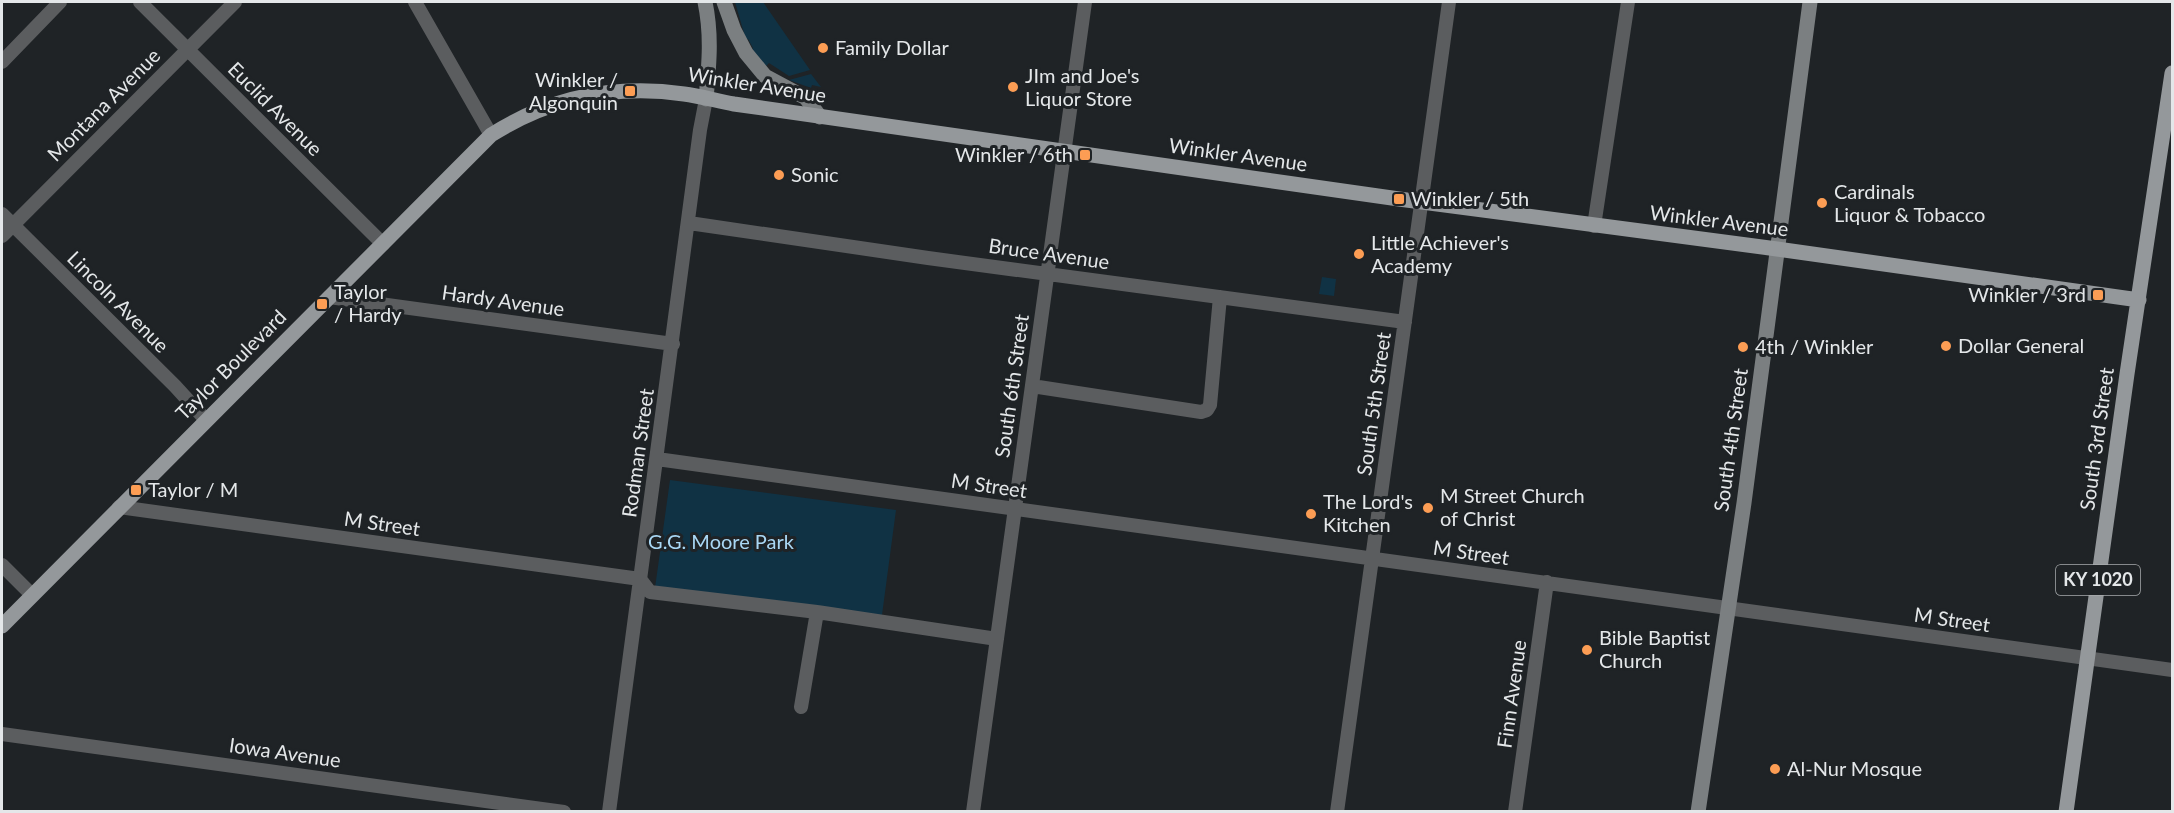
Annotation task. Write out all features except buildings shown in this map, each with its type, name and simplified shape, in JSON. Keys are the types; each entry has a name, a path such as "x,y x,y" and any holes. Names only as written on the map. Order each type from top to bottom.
{"main road":[{"path":"705,2 711,54 706,99"},
{"path":"724,2 734,30 746,53 765,76 806,98 820,117"},
{"name":"South 4th Street","path":"1698,812 1710,721 1729,609 1810,2"},
{"name":"South 3rd Street","path":"2066,812 2172,73"},
{"name":"Winkler Avenue","path":"491,135 537,110 575,97 618,91 686,94 820,117 890,125 1064,152 2139,300"},
{"name":"Taylor Boulevard","path":"2,626 491,135"}],"street":[{"path":"2,62 60,2"},
{"name":"Euclid Avenue","path":"140,2 383,244"},
{"name":"Montana Avenue","path":"2,236 235,2"},
{"path":"415,2 491,135"},
{"name":"South 6th Street","path":"973,812 1085,2"},
{"name":"South 5th Street","path":"1337,812 1449,2"},
{"path":"1594,226 1628,2"},
{"name":"Rodman Street","path":"609,812 706,99"},
{"name":"Lincoln Avenue","path":"2,214 167,378 206,420"},
{"name":"Bruce Avenue","path":"689,223 1405,322"},
{"name":"Hardy Avenue","path":"329,297 673,344"},
{"path":"1032,386 1201,412 1207,410 1210,405 1220,297"},
{"name":"M Street","path":"657,459 2172,670"},
{"name":"M Street","path":"119,507 640,579"},
{"path":"2,565 32,595"},
{"path":"640,579 650,592 817,612 997,639"},
{"name":"Finn Avenue","path":"1515,812 1547,582"},
{"path":"801,707 817,612"},
{"name":"Iowa Avenue","path":"2,734 564,812"}],"green space":[{"path":"735,2 763,2 810,70 789,76 769,63 766,66 752,49 748,39 746,40"},
{"path":"811,74 821,87 812,85 811,88 789,80"},
{"path":"1322,277 1336,279 1334,296 1319,294"},
{"name":"G.G. Moore Park","path":"670,480 896,510 882,615 655,588"}],"place":[{"name":"Family Dollar","path":"823,48"},
{"name":"JIm and Joe's Liquor Store","path":"1013,87"},
{"name":"Winkler / Algonquin","path":"630,91"},
{"name":"Winkler / 6th","path":"1085,155"},
{"name":"Sonic","path":"779,175"},
{"name":"Winkler / 5th","path":"1399,199"},
{"name":"Cardinals Liquor & Tobacco","path":"1822,203"},
{"name":"Little Achiever's Academy","path":"1359,254"},
{"name":"Winkler / 3rd","path":"2098,295"},
{"name":"Taylor / Hardy","path":"322,304"},
{"name":"Dollar General","path":"1946,346"},
{"name":"4th / Winkler","path":"1743,347"},
{"name":"Taylor / M","path":"136,490"},
{"name":"M Street Church of Christ","path":"1428,508"},
{"name":"The Lord's Kitchen","path":"1311,514"},
{"name":"Bible Baptist Church","path":"1587,650"},
{"name":"Al-Nur Mosque","path":"1775,769"}]}
